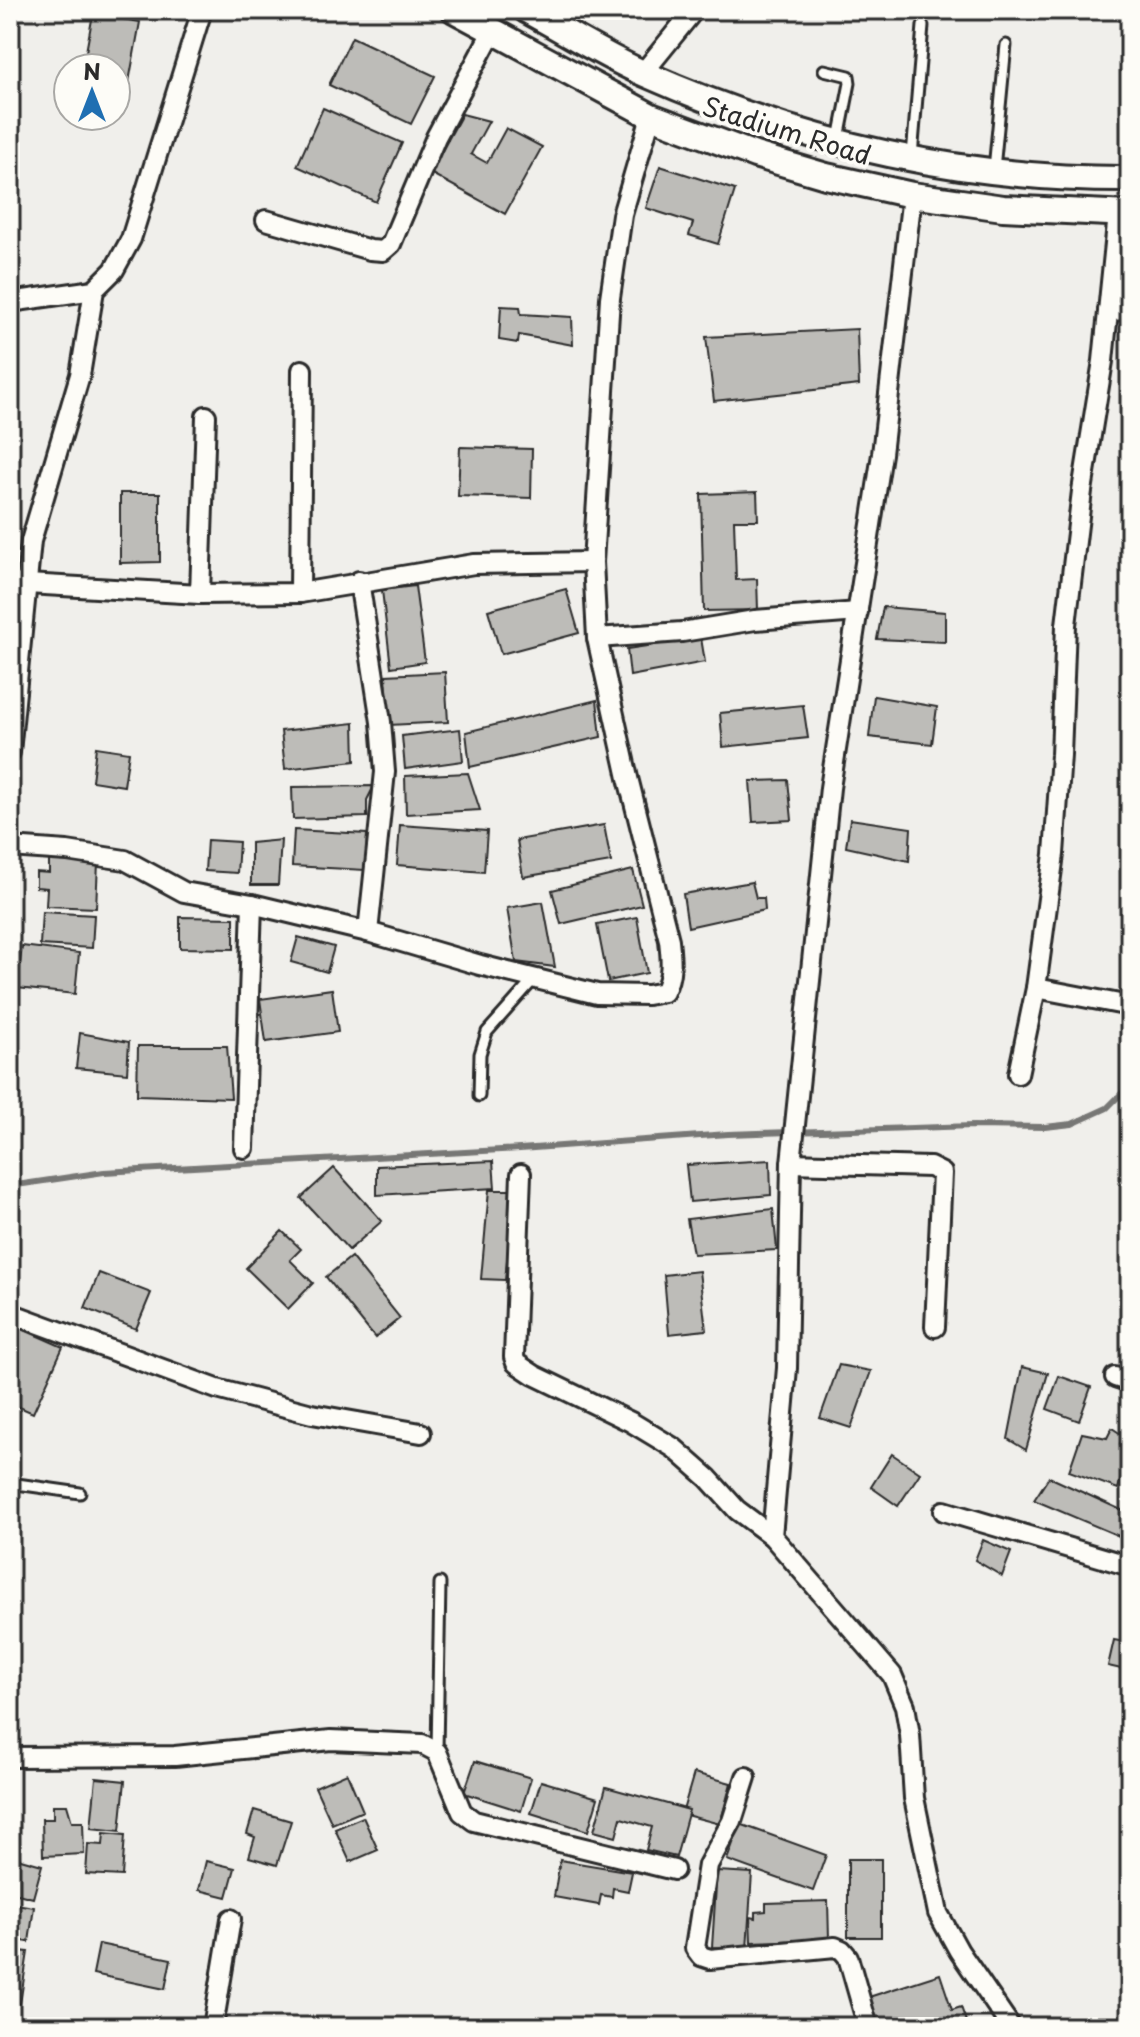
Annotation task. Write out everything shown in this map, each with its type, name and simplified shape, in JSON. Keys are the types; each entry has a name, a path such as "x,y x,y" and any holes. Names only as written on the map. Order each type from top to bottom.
{"main road":[{"name":"Stadium Road","path":"454,10 651,116 755,155 826,176 912,195 1003,208 1124,214"},
{"name":"Stadium Road","path":"526,10 643,73 769,121 838,142 912,160 994,172 1081,179 1130,179"},
{"path":"755,155 769,121"}],"street":[{"path":"10,752 18,583 80,375 94,290 114,270 131,239 202,10"},
{"path":"643,73 694,10"},
{"path":"266,220 383,251 391,244 436,137 492,32"},
{"path":"10,847 67,851 125,860 184,892 252,904 368,932 597,994 664,992 672,964 669,940 597,638 593,562 610,298 622,215 651,116"},
{"path":"772,1536 787,1368 792,1156 830,788 882,454 912,195"},
{"path":"1018,1074 1036,988 1055,840 1066,625 1124,214"},
{"path":"10,302 94,290"},
{"path":"1108,311 1130,310"},
{"path":"300,593 302,370"},
{"path":"200,594 206,416"},
{"path":"18,583 200,594 300,593 474,564 593,562"},
{"path":"359,581 381,722 385,772 368,932"},
{"path":"597,638 682,632 755,620 858,612"},
{"path":"244,1148 252,904"},
{"path":"1036,988 1130,1006"},
{"path":"792,1156 930,1167 942,1173 935,1327"},
{"path":"521,1174 516,1363 534,1375 631,1422 674,1448 708,1478 737,1510 772,1536 892,1675 905,1706 914,1798 938,1913 959,1951 1011,2027"},
{"path":"10,1313 217,1389 312,1414 421,1433"},
{"path":"944,1511 1130,1566"},
{"path":"10,1757 175,1756 331,1740 422,1744 437,1752 462,1812 474,1821 674,1870"},
{"path":"746,1777 732,1821 708,1865 695,1948 701,1956 710,1959 835,1947 842,1950 848,1957 868,2027"},
{"path":"213,2027 231,1919"}],"lane":[{"path":"912,160 923,26"},
{"path":"994,172 1006,45"},
{"path":"824,70 849,76 838,142"},
{"path":"479,1096 482,1042 487,1032 535,978"},
{"path":"10,1483 80,1493"},
{"path":"437,1752 440,1583"}],"building":[{"path":"93,14 140,22 132,66 132,52 86,52"},
{"path":"352,37 435,76 411,124 329,85"},
{"path":"323,108 402,143 376,202 297,166"},
{"path":"462,114 489,121 471,154 487,163 506,128 542,147 505,214 430,173"},
{"path":"660,166 735,190 718,244 689,235 693,223 646,208"},
{"path":"501,306 520,307 521,314 572,317 573,345 519,335 518,343 499,340"},
{"path":"857,329 859,385 714,401 706,337"},
{"path":"460,447 532,449 531,498 458,496"},
{"path":"757,492 758,520 734,520 736,580 757,579 758,610 704,611 701,494"},
{"path":"120,493 160,493 160,562 120,563"},
{"path":"415,586 425,662 391,667 382,590"},
{"path":"566,589 579,633 501,654 488,610"},
{"path":"883,607 945,612 945,642 877,639"},
{"path":"701,638 705,662 630,676 627,649"},
{"path":"445,672 448,722 389,725 386,675"},
{"path":"874,696 937,707 932,744 869,737"},
{"path":"597,700 601,737 470,767 466,732"},
{"path":"803,705 808,738 723,747 720,713"},
{"path":"354,723 355,761 285,769 281,731"},
{"path":"460,729 463,761 405,769 402,736"},
{"path":"96,747 129,752 124,786 92,781"},
{"path":"468,773 480,810 406,814 405,776"},
{"path":"788,780 792,820 753,822 750,781"},
{"path":"374,786 367,800 367,817 293,819 292,787"},
{"path":"850,819 911,828 909,861 846,847"},
{"path":"400,825 487,831 484,872 397,865"},
{"path":"604,825 611,862 523,877 517,840"},
{"path":"294,830 367,834 365,870 292,866"},
{"path":"207,840 239,842 237,873 205,871"},
{"path":"281,840 278,885 251,885 251,843"},
{"path":"49,860 98,862 96,908 46,906 47,888 36,887 36,872 49,873"},
{"path":"633,870 642,905 561,924 552,890"},
{"path":"752,882 756,898 764,898 765,910 688,927 683,894"},
{"path":"543,902 555,967 516,962 507,908"},
{"path":"42,912 94,915 92,948 40,945"},
{"path":"180,917 234,918 234,949 180,948"},
{"path":"637,917 647,973 608,981 597,925"},
{"path":"298,937 334,947 327,972 291,962"},
{"path":"22,946 79,953 75,994 17,988"},
{"path":"332,989 338,1032 266,1042 260,999"},
{"path":"80,1033 129,1042 127,1073 76,1068"},
{"path":"138,1046 227,1046 231,1098 137,1095"},
{"path":"770,1160 771,1195 690,1202 686,1165"},
{"path":"493,1161 495,1188 377,1195 377,1166"},
{"path":"334,1168 382,1221 349,1250 301,1198"},
{"path":"489,1190 514,1190 505,1280 481,1279"},
{"path":"773,1209 777,1250 693,1254 687,1219"},
{"path":"282,1231 301,1249 290,1260 313,1283 288,1309 246,1268"},
{"path":"351,1257 400,1318 375,1338 326,1277"},
{"path":"699,1271 706,1330 669,1334 664,1275"},
{"path":"99,1273 151,1293 136,1329 85,1308"},
{"path":"13,1325 63,1347 33,1413 10,1403 10,1332"},
{"path":"839,1365 871,1371 851,1428 820,1418"},
{"path":"1022,1367 1048,1373 1026,1450 1008,1439"},
{"path":"1059,1376 1091,1387 1079,1421 1047,1409"},
{"path":"1112,1428 1124,1436 1120,1444 1130,1449 1118,1489 1069,1471 1082,1433 1107,1438"},
{"path":"892,1454 920,1473 898,1506 871,1487"},
{"path":"1049,1477 1130,1514 1130,1531 1126,1539 1034,1500"},
{"path":"983,1540 1011,1552 1002,1576 975,1560"},
{"path":"1114,1640 1130,1643 1130,1671 1108,1666"},
{"path":"475,1761 531,1778 521,1811 464,1793"},
{"path":"347,1773 363,1811 332,1824 315,1787"},
{"path":"694,1773 731,1783 720,1824 682,1814"},
{"path":"96,1778 125,1781 120,1831 91,1828"},
{"path":"541,1781 598,1798 588,1831 531,1813"},
{"path":"606,1787 689,1810 676,1857 646,1850 652,1827 621,1818 616,1837 594,1831"},
{"path":"53,1805 67,1805 72,1822 83,1822 84,1854 43,1856 42,1819 53,1819"},
{"path":"254,1810 291,1821 277,1865 249,1857 255,1837 247,1834"},
{"path":"363,1817 378,1850 350,1862 335,1829"},
{"path":"740,1824 826,1855 813,1891 727,1860"},
{"path":"104,1833 125,1835 122,1876 86,1874 88,1844 103,1845"},
{"path":"10,1856 42,1865 33,1898 10,1892"},
{"path":"848,1859 881,1859 881,1937 848,1937"},
{"path":"560,1860 632,1872 628,1891 613,1888 612,1897 601,1895 599,1905 554,1897"},
{"path":"206,1861 235,1868 227,1897 199,1890"},
{"path":"717,1871 752,1873 747,1949 712,1947"},
{"path":"828,1901 829,1939 751,1942 750,1917 756,1918 756,1912 766,1911 766,1903"},
{"path":"10,1903 34,1907 29,1942 10,1939"},
{"path":"99,1944 171,1959 165,1989 93,1974"},
{"path":"10,1950 28,1952 20,2004 10,2003"},
{"path":"940,1974 952,2010 961,2007 968,2027 879,2027 869,1997"}],"waterway":[{"path":"10,1186 104,1172 728,1134 973,1126 1045,1127 1072,1124 1107,1108 1130,1085"}]}
